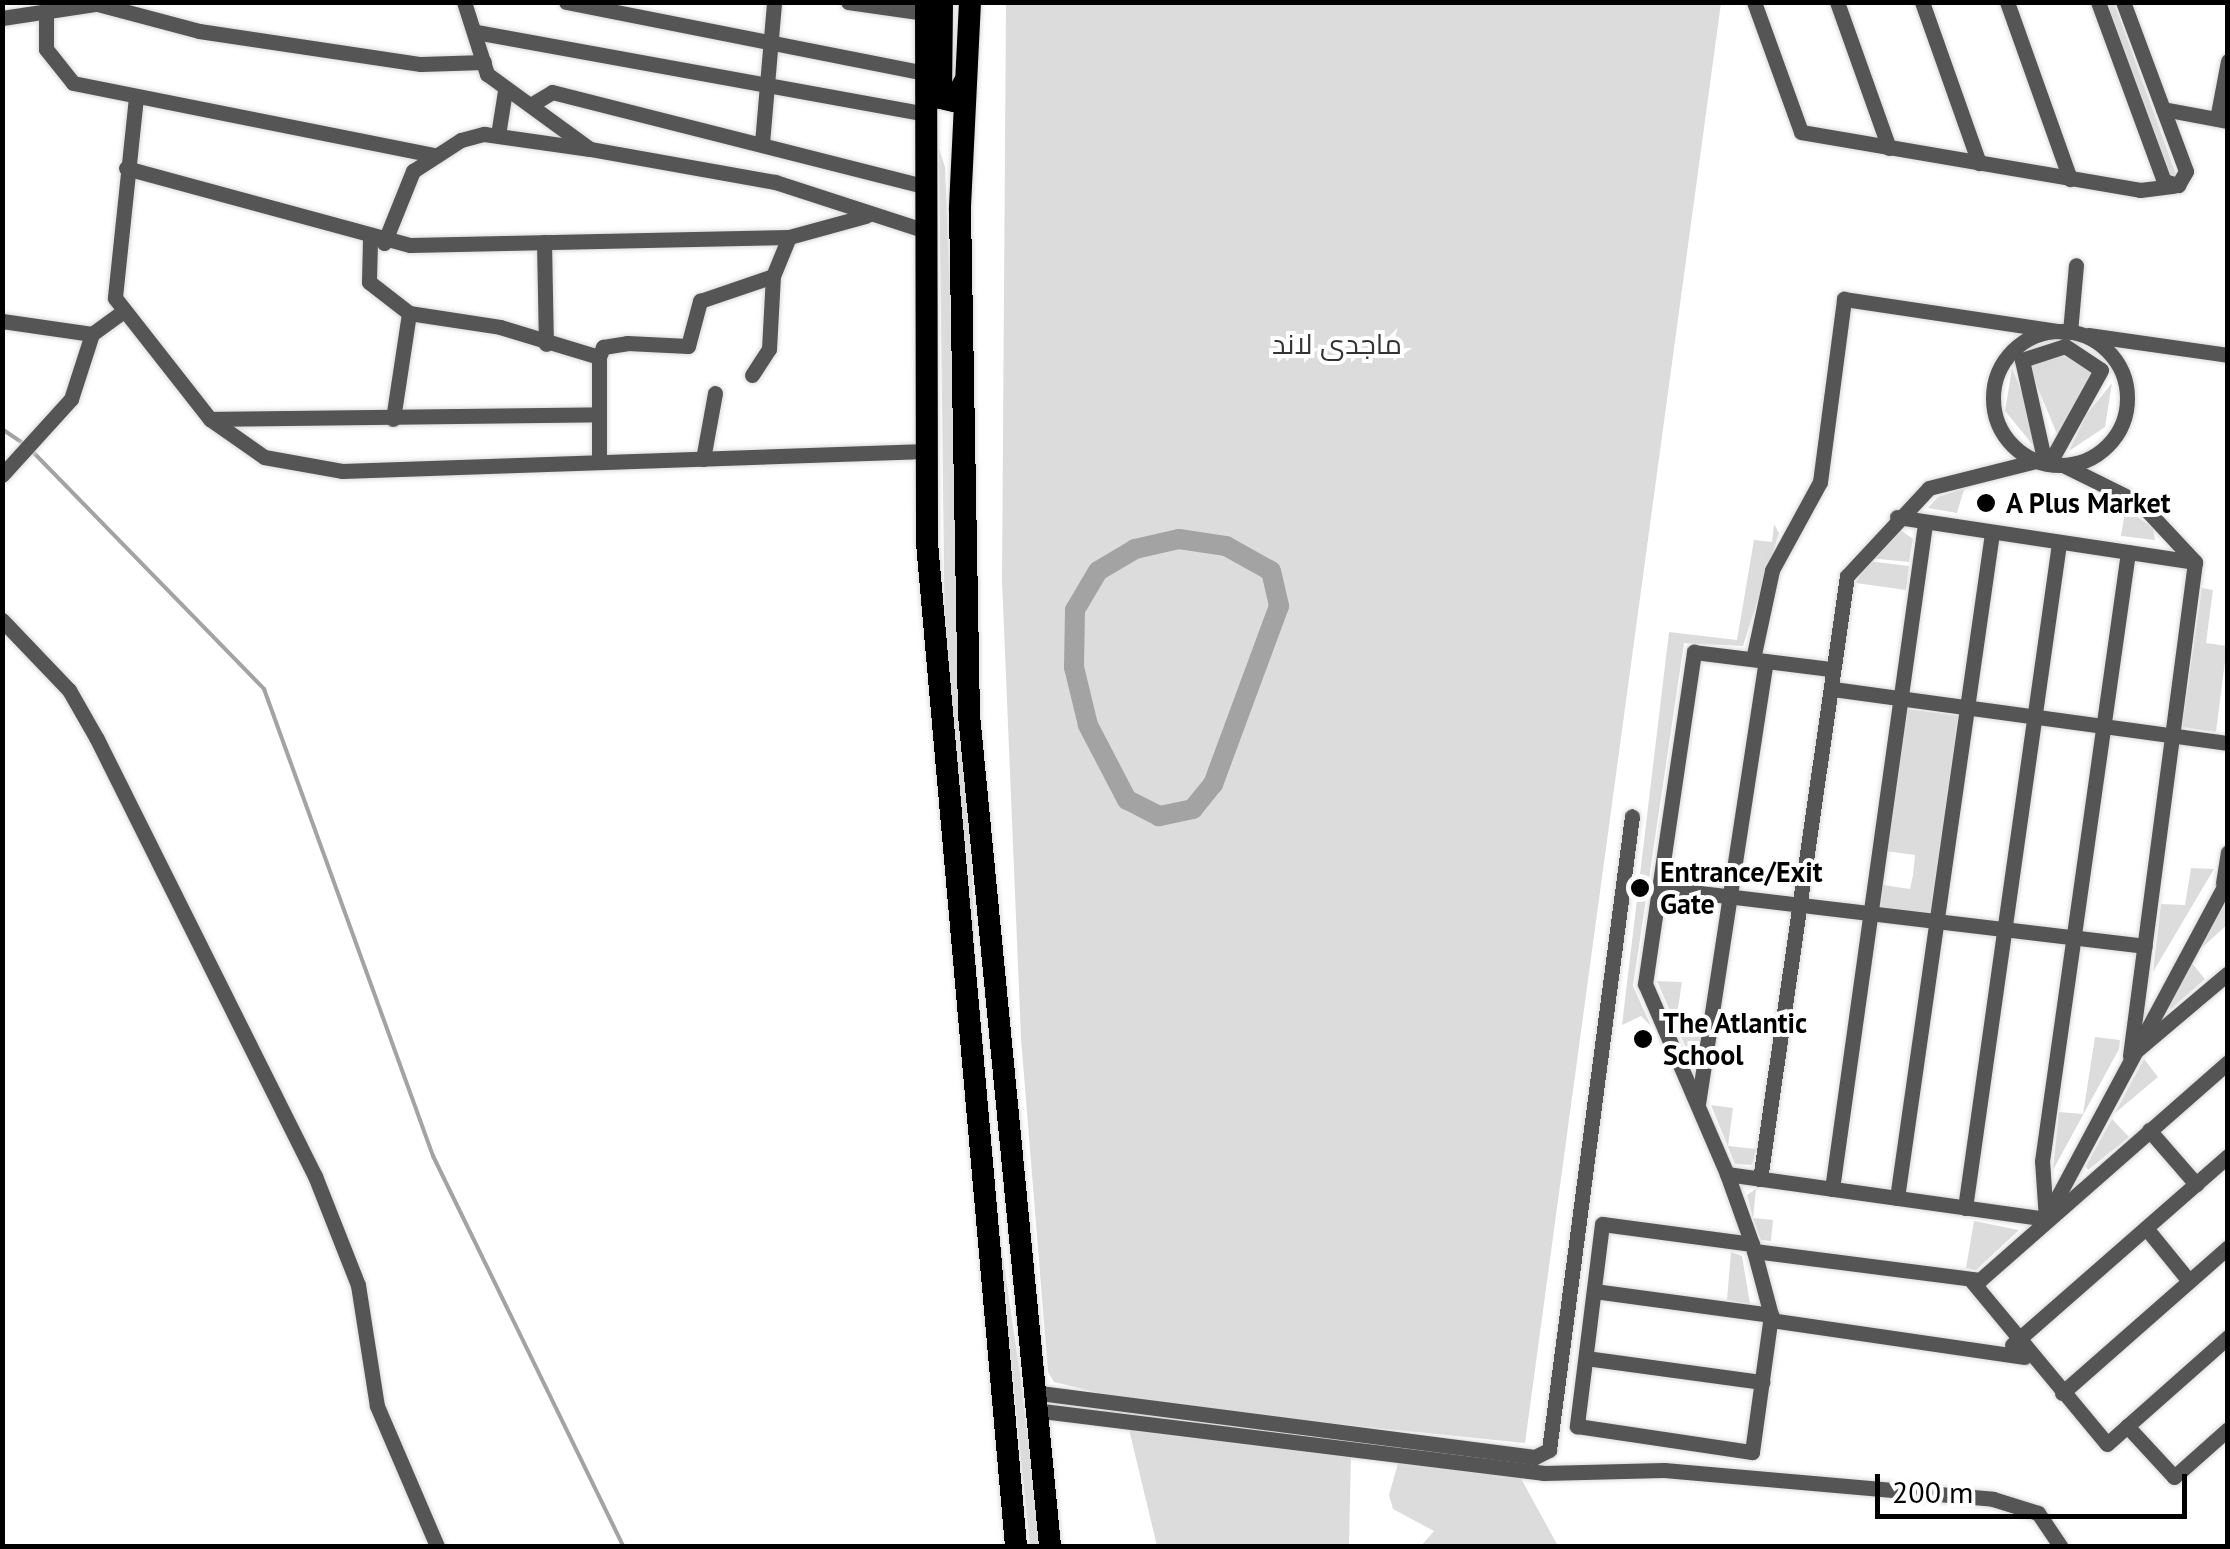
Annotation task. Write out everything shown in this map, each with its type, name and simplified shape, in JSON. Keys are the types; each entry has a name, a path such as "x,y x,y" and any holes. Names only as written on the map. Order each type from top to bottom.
{"highway":[{"path":"970,2 961,153 969,715 1006,1146 1050,1546"},
{"path":"931,6 923,73 927,450 974,1148 1016,1546"},
{"path":"931,6 941,98 954,101 965,80"},
{"path":"924,157 939,140 961,153"},
{"path":"974,1148 1006,1146"}],"street":[{"path":"2,18 38,8 108,2"},
{"path":"464,2 484,62 506,91 534,103 590,149"},
{"path":"566,2 767,35 923,73"},
{"path":"762,143 767,35 774,2"},
{"path":"848,2 931,6"},
{"path":"1754,2 1798,130 2070,179 2174,186"},
{"path":"1837,2 1889,148"},
{"path":"1922,2 1979,163"},
{"path":"2007,2 2070,179"},
{"path":"2098,2 2164,181 2174,186"},
{"path":"2123,2 2186,171 2174,186"},
{"path":"90,6 421,64 484,62"},
{"path":"38,8 46,50 60,75 136,97 433,155"},
{"path":"476,32 766,80 924,114"},
{"path":"2163,110 2222,120 2228,61"},
{"path":"498,135 506,91"},
{"path":"534,103 552,92 924,186"},
{"path":"136,97 113,274 122,312 210,419 246,448 295,468 927,450"},
{"path":"598,358 409,314 369,282 377,241 413,171 433,155 498,135 774,182 866,216 926,231"},
{"path":"126,168 377,241 789,237 866,216"},
{"path":"752,375 774,328 773,276 789,237"},
{"path":"544,242 546,344"},
{"path":"2070,332 2076,265"},
{"path":"599,461 598,358 604,347 626,343 688,346 700,300 773,276"},
{"path":"1698,1104 1772,570 1820,482 1844,299 2228,355"},
{"path":"2,475 71,399 92,334 122,312"},
{"path":"393,419 409,314"},
{"path":"2,321 92,334"},
{"path":"1760,1179 1847,576 1896,516 1930,488 2004,464 2048,463 2094,455 2120,426 2126,387 2108,352 2070,332 2029,339 2000,368 1994,409 2011,444 2048,463 2096,478 2140,503 2195,562"},
{"path":"2064,346 2101,370 2048,463 2022,360 2064,346"},
{"path":"703,459 715,393"},
{"path":"210,419 599,414"},
{"path":"2004,464 2011,444"},
{"path":"2094,455 2096,478"},
{"path":"1896,516 1925,524 2195,562"},
{"path":"1832,1189 1925,524"},
{"path":"1897,1198 1992,534"},
{"path":"1965,1208 2059,543"},
{"path":"2046,1219 2042,1161 2128,552"},
{"path":"2130,1056 2195,562"},
{"path":"2,620 52,669 98,739 315,1176 358,1285 377,1406 437,1546"},
{"path":"1831,669 1694,652 1645,984 1727,1174 1753,1248 1771,1317 1752,1452 1577,1426 1602,1224 1753,1248 1980,1280 2228,1062"},
{"path":"1833,688 2228,743"},
{"path":"1033,1401 1546,1453 1632,816"},
{"path":"2046,1219 2225,881 2228,852"},
{"path":"1626,878 1659,889 2144,946"},
{"path":"1623,896 1659,889"},
{"path":"2130,1056 2228,972"},
{"path":"2149,1130 2196,1184"},
{"path":"2010,1343 2228,1156"},
{"path":"1727,1174 2046,1219"},
{"path":"2146,1228 2189,1281"},
{"path":"2062,1393 2228,1247"},
{"path":"1970,1279 2010,1343 2029,1357 2107,1444 2228,1337"},
{"path":"1594,1292 1771,1317 2010,1343 2029,1357"},
{"path":"1586,1358 1762,1382"},
{"path":"1033,1401 1544,1473 1664,1470 1992,1499 2038,1513 2060,1546"},
{"path":"2127,1426 2174,1477 2228,1430"}],"green space":[{"name":"ماجدی لاند","path":"1006,3 1721,3 1525,1443 1149,1405 1054,1382 1048,1372 1021,1038 1002,580"},
{"path":"2106,3 2114,3 2177,177 2170,177"},
{"path":"939,149 945,167 981,1114 945,651"},
{"path":"2061,352 2097,370 2057,434 2027,362"},
{"path":"2012,368 2027,406 2033,445 2005,411"},
{"path":"2112,383 2105,427 2069,451 2087,414"},
{"path":"1989,480 1964,489 1957,513 1928,508 1938,497"},
{"path":"2116,502 2153,528 2155,540 2121,536 2125,511"},
{"path":"1774,524 1779,533 1743,646 1684,643 1633,986 1651,1026 1641,1016 1622,1025 1669,632 1737,640 1754,540 1772,542"},
{"path":"1899,529 1913,539 1909,562 1869,558"},
{"path":"1867,561 1909,566 1906,590 1856,583"},
{"path":"2202,588 2213,590 2206,643 2227,646 2216,732 2182,727"},
{"path":"1906,709 1960,716 1932,914 1880,907 1883,885 1910,889 1913,875 1915,855 1886,851"},
{"path":"2191,868 2214,869 2153,972 2161,904 2185,905"},
{"path":"2227,896 2227,925 2191,957 2222,901"},
{"path":"2191,962 2205,979 2171,1009 2169,1007"},
{"path":"1657,981 1682,982 1676,1021 1702,1024 1698,1053 1689,1055"},
{"path":"2095,1037 2120,1040 2119,1049 2053,1170 2059,1112 2083,1114"},
{"path":"2144,1059 2158,1077 2115,1113"},
{"path":"1711,1105 1733,1108 1728,1146 1756,1149 1752,1165 1735,1164"},
{"path":"2112,1119 2129,1137 2088,1170 2086,1166"},
{"path":"1756,1189 1753,1218 1747,1195"},
{"path":"995,1204 1019,1367 1041,1546 1030,1546"},
{"path":"1753,1218 1773,1220 1771,1241 1761,1240"},
{"path":"1974,1221 2019,1230 1976,1270 1966,1268"},
{"path":"1731,1252 1742,1256 1750,1304 1727,1300"},
{"path":"1127,1421 1351,1452 1349,1546 1157,1546"},
{"path":"1400,1456 1518,1473 1558,1546 1421,1546 1434,1531 1393,1509 1389,1495"}],"waterway":[{"path":"2,429 24,444"},
{"path":"31,450 264,689 433,1156 623,1546"},
{"path":"1179,539 1226,546 1271,571 1279,606 1213,784 1193,809 1159,816 1127,800 1088,725 1074,667 1075,610 1098,571 1135,549 1179,539"}],"place":[{"name":"A Plus Market","path":"1986,503"},
{"name":"Entrance/Exit Gate","path":"1640,888"},
{"name":"The Atlantic School","path":"1643,1039"}]}
